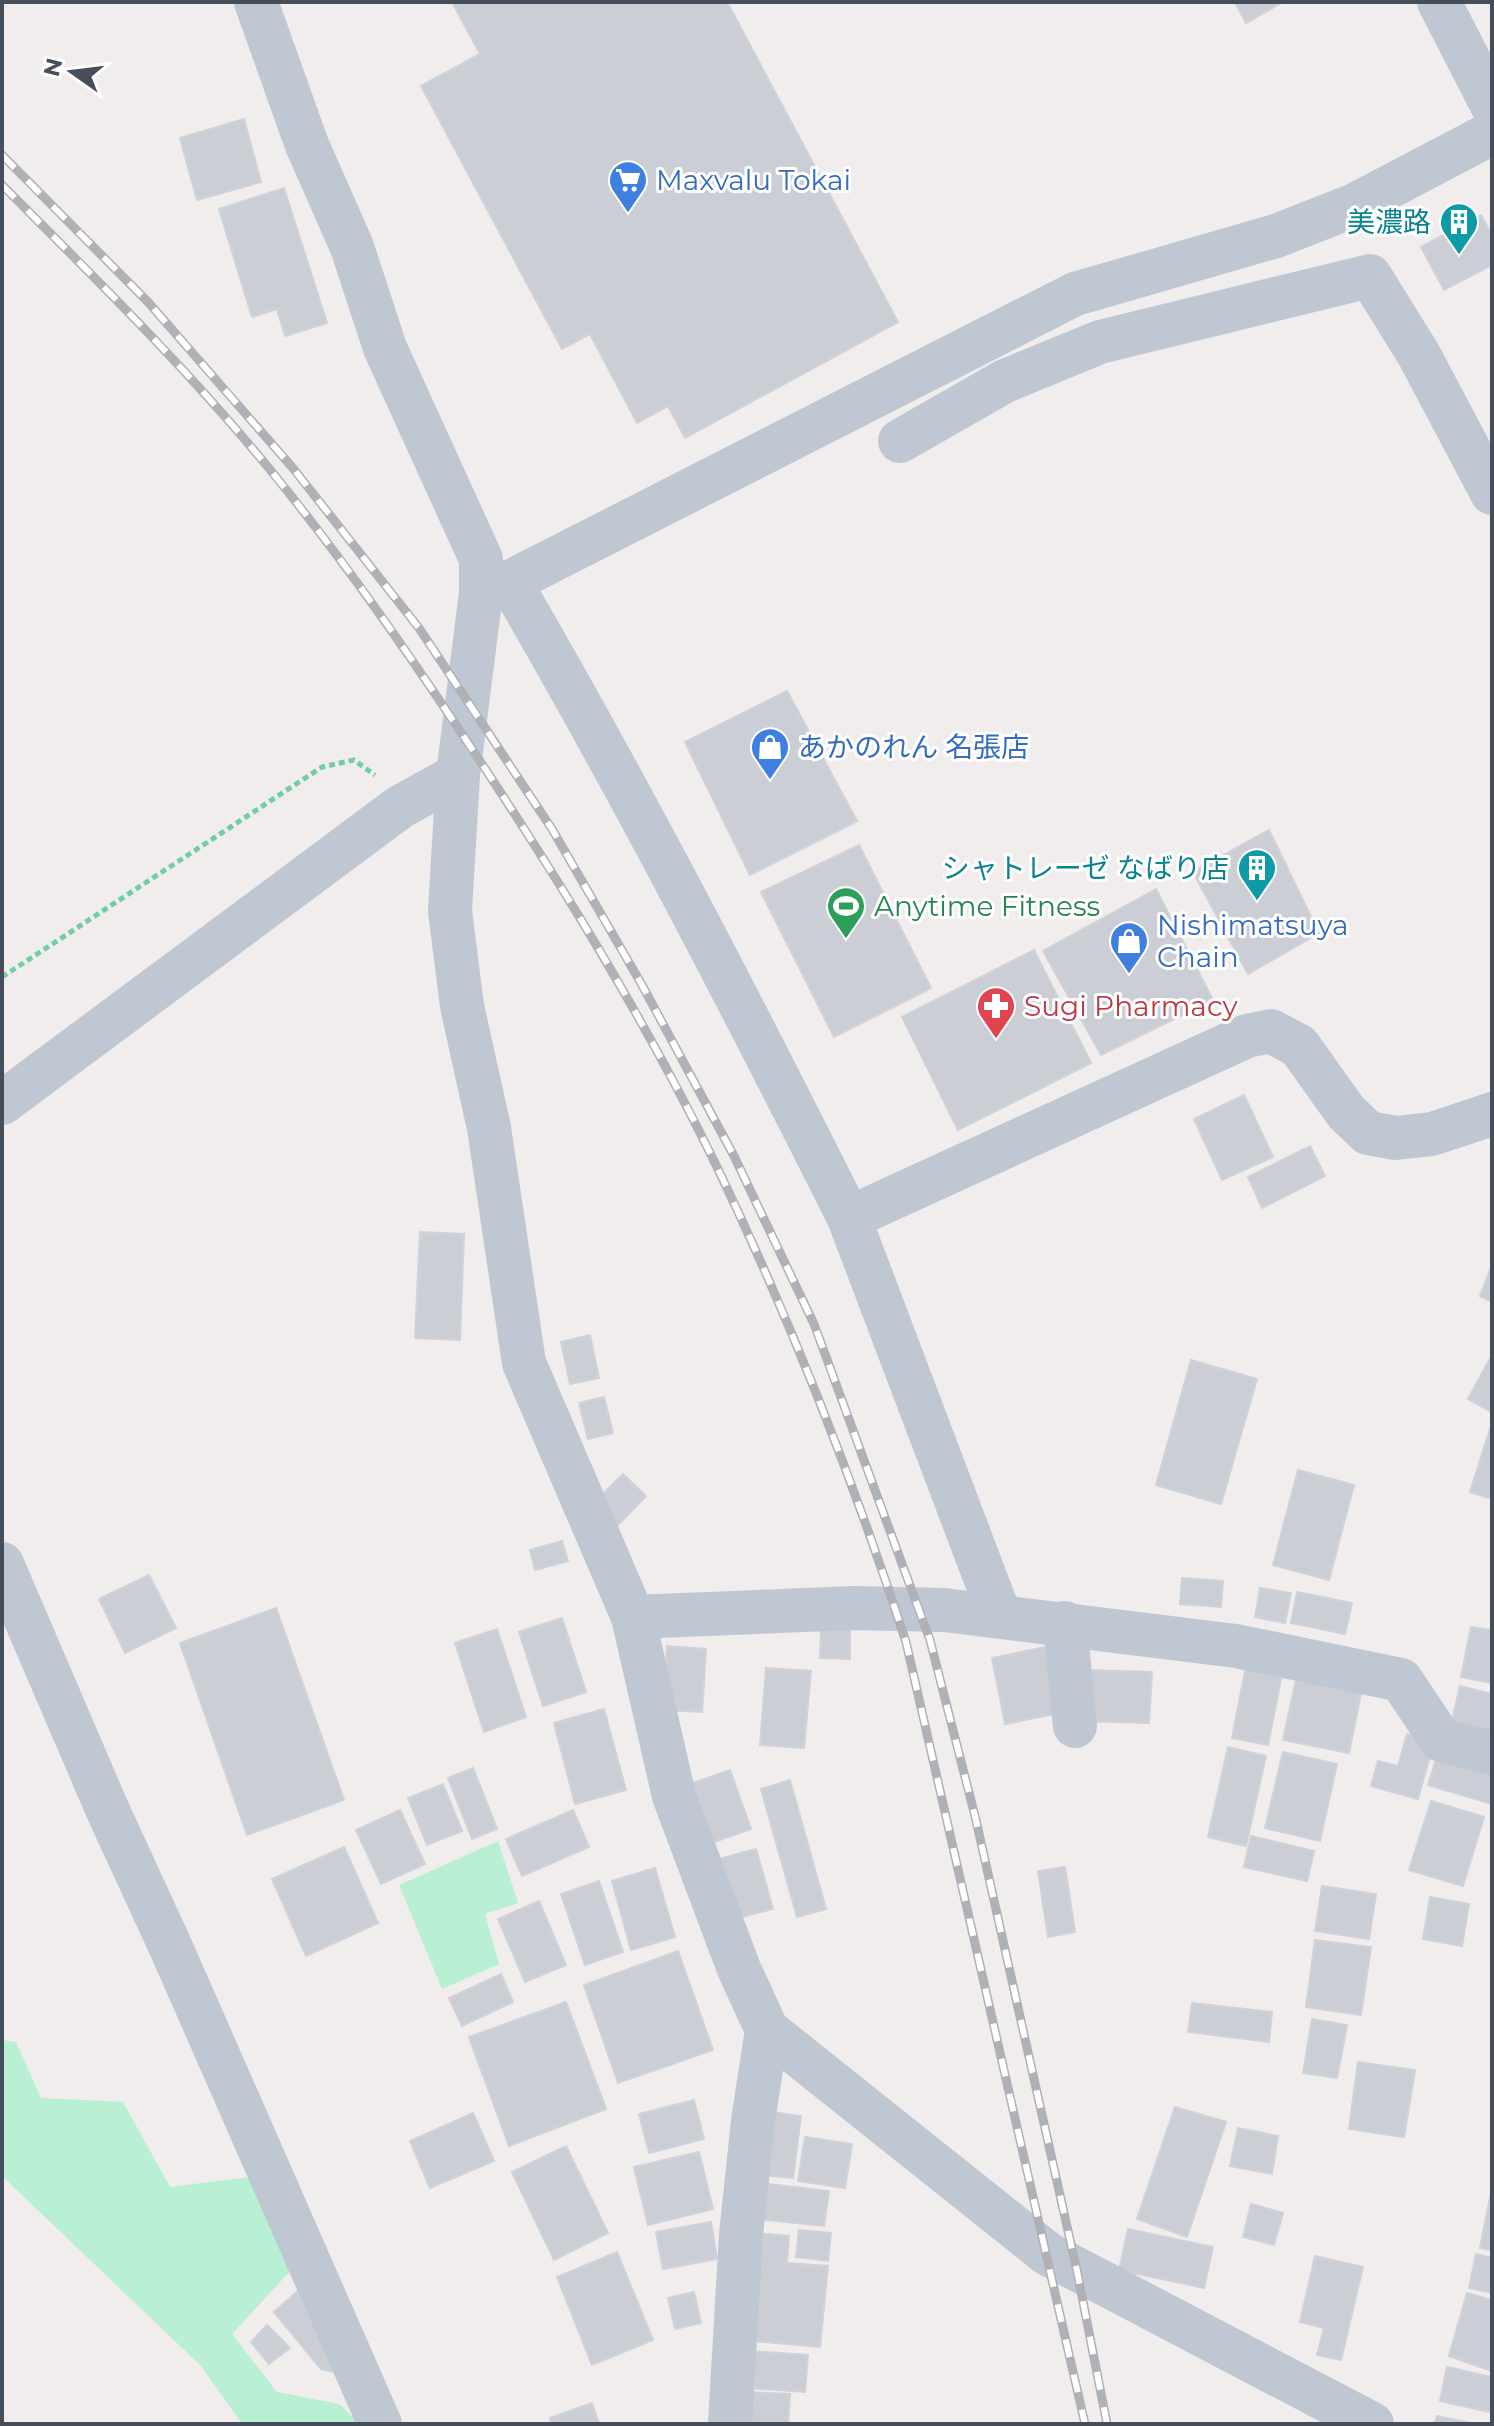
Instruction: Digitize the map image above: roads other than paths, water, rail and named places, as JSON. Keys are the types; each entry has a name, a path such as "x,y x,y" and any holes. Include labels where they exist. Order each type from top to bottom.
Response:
{"street":[{"path":"256,2 307,145 352,247 385,348 495,588 562,671 718,959 849,1218 999,1614"},
{"path":"1439,2 1492,105"},
{"path":"495,588 1075,294 1289,231 1355,205 1492,133"},
{"path":"900,441 1005,381 1100,342 1370,276 1419,355 1492,493"},
{"path":"495,588 458,775 450,911 462,1006 489,1128 524,1363 633,1617 674,1796 739,1969 767,2030 1048,2254 1372,2424"},
{"path":"2,1103 411,801 458,775"},
{"path":"849,1218 1247,1036 1271,1031 1299,1046 1346,1112 1368,1133 1396,1138 1432,1134 1492,1114"},
{"path":"2,1564 380,2424"},
{"path":"633,1617 854,1608 944,1610 999,1614 1236,1646 1401,1680 1441,1740 1492,1753"},
{"path":"1065,1623 1075,1726"},
{"path":"730,2424 741,2235 753,2121 767,2030"}],"railway":[{"path":"2,155 148,302 292,467 419,628 552,829 642,985 734,1156 814,1324 930,1640 976,1820 1077,2271 1107,2424"},
{"path":"2,185 143,327 211,401 276,477 348,570 438,698 562,889 658,1053 716,1165 819,1400 906,1642 1085,2424"}],"place":[{"name":"Maxvalu Tokai","path":"628,214"},
{"name":"美濃路","path":"1459,256"},
{"name":"あかのれん 名張店","path":"770,781"},
{"name":"シャトレーゼ なばり店","path":"1257,902"},
{"name":"Anytime Fitness","path":"846,940"},
{"name":"Nishimatsuya Chain","path":"1129,975"},
{"name":"Sugi Pharmacy","path":"996,1040"}]}
